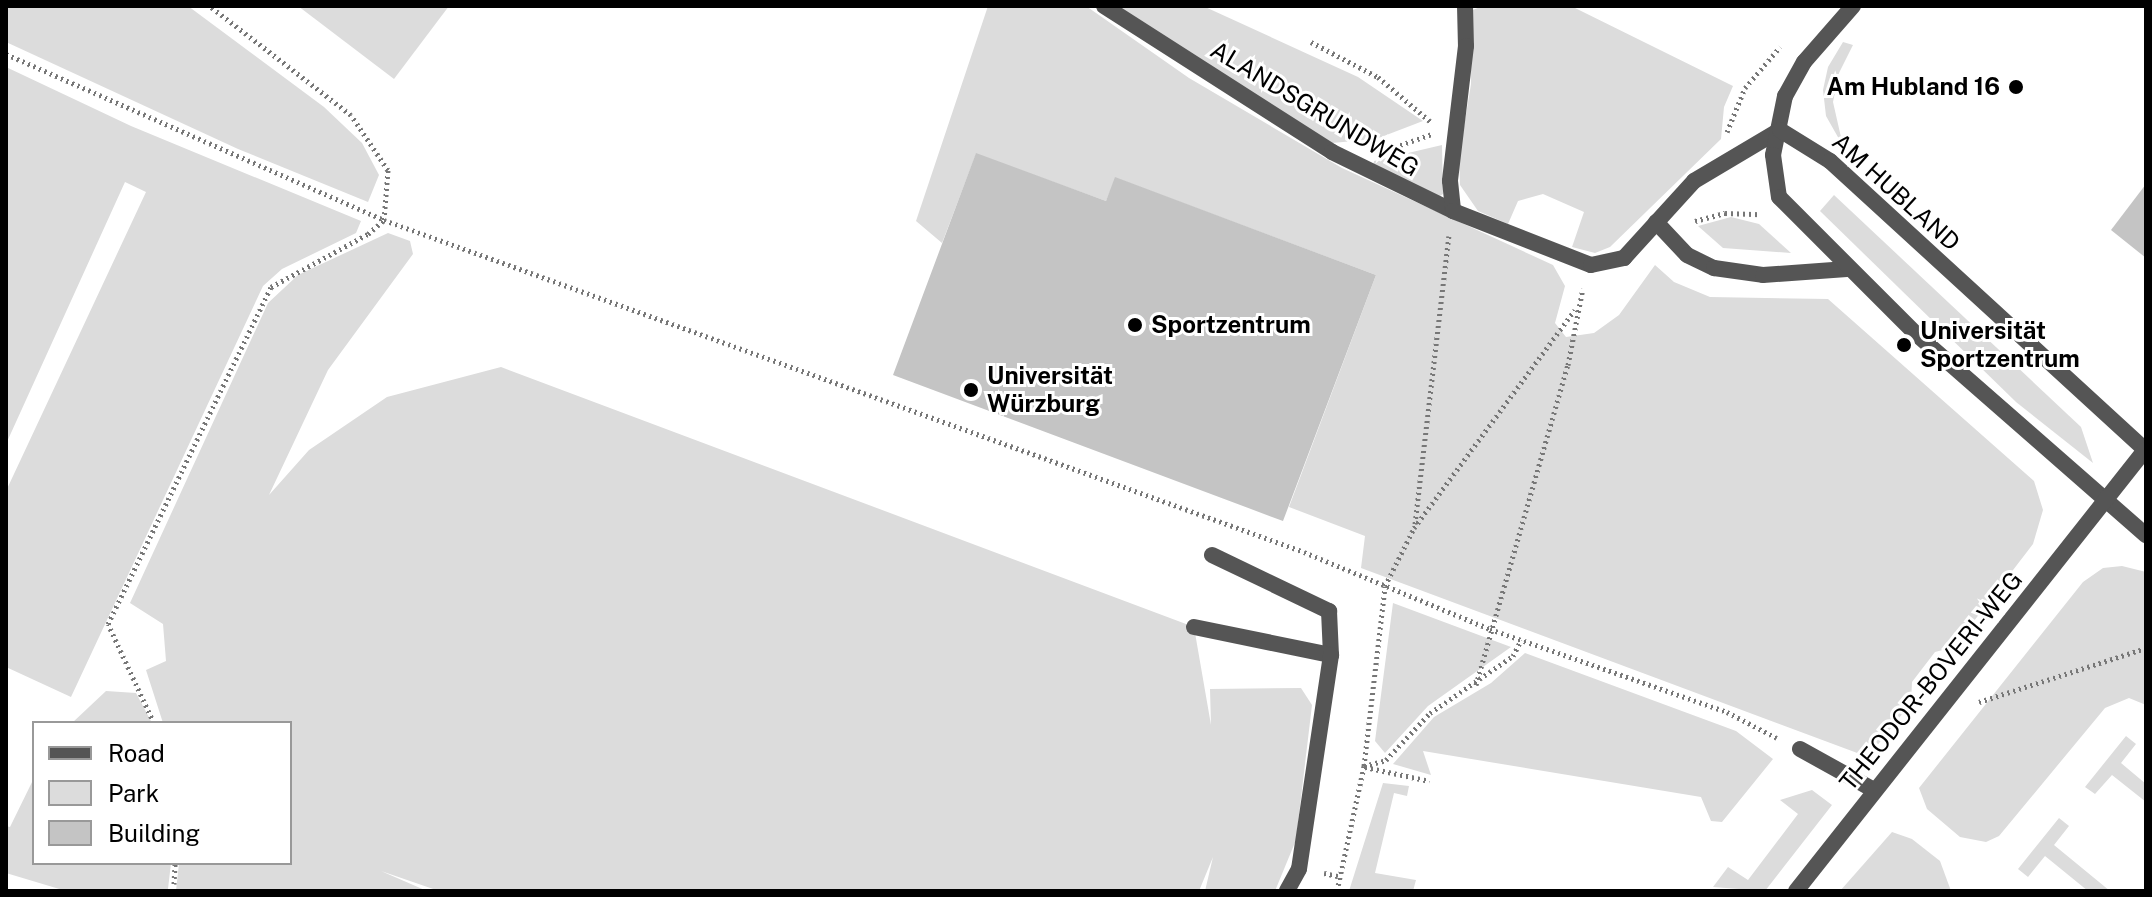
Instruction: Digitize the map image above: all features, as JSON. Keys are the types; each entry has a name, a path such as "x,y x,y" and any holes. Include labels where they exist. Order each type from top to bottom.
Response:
{"street":[{"name":"ALANDSGRUNDWEG","path":"1104,6 1332,152 1453,211"},
{"name":"ALANDSGRUNDWEG","path":"1453,211 1450,181 1466,46 1465,6"},
{"path":"1853,6 1794,79 1779,116 1774,179 1788,211 1847,269 2146,535"},
{"path":"1453,211 1591,265 1624,258 1656,222 1724,159 1780,130"},
{"name":"AM HUBLAND","path":"1780,130 1830,161 2145,450"},
{"path":"1656,222 1687,255 1714,268 1763,275 1847,269"},
{"name":"THEODOR-BOVERI-WEG","path":"1796,891 2145,450"},
{"path":"1212,555 1329,611 1331,655 1299,869 1287,891"},
{"path":"1194,627 1331,655"},
{"path":"1800,749 1874,790"}],"path":[{"path":"153,721 108,624 271,287 368,234 384,220 388,170 351,115 210,6"},
{"path":"1724,159 1732,110 1789,35"},
{"path":"1311,42 1378,77 1440,130 1398,147 1364,154 1332,152"},
{"path":"6,54 384,220 1304,552 1490,629 1727,712 1800,749"},
{"path":"1414,528 1453,211"},
{"path":"1656,222 1788,211"},
{"path":"1476,685 1568,365 1575,310 1591,265"},
{"path":"1337,891 1364,766 1385,586 1414,528 1575,310"},
{"path":"1364,766 1386,760 1430,713 1476,685 1513,656 1521,640"},
{"path":"1950,699 1985,703 2146,648"},
{"path":"1364,766 1429,781"},
{"path":"174,884 175,865"}],"green space":[{"path":"6,6 188,6 324,107 362,143 379,175 368,202 238,149 6,42"},
{"path":"298,6 449,6 394,79"},
{"path":"988,6 1086,6 1189,78 1342,168 1553,265 1565,286 1555,323 1566,337 1594,333 1619,315 1655,265 1674,282 1710,297 1828,299 2034,481 2043,510 2033,544 1954,647 1935,652 1912,682 1911,703 1868,757 1361,568 1365,536 1289,507 1376,275 1116,178 1106,201 976,154 942,243 916,221"},
{"path":"1115,6 1203,6 1358,77 1423,121 1376,139 1332,143"},
{"path":"1483,6 1571,6 1733,86 1724,107 1721,139 1610,247 1595,253 1572,247 1584,212 1543,194 1518,201 1508,224 1478,211 1460,185 1459,157 1471,84 1470,11"},
{"path":"1843,42 1853,45 1839,73 1833,102 1843,146 1826,116 1823,90 1828,67"},
{"path":"6,67 131,126 361,221 356,233 282,269 263,286 71,697 6,667 6,491 146,192 125,182 6,444"},
{"path":"1442,145 1443,194 1437,198 1373,166 1374,161"},
{"path":"1834,195 2081,427 2093,463 2016,402 1820,211"},
{"path":"1731,217 1759,224 1791,253 1723,248 1698,226"},
{"path":"388,233 410,241 413,254 328,370 269,495 309,450 387,397 501,367 1194,627 1211,725 1210,689 1301,688 1312,705 1296,840 1275,891 1205,891 1213,857 1199,891 439,891 381,871 427,891 176,891 179,865 292,865 292,721 162,721 146,670 166,661 163,624 130,603 268,303 298,275"},
{"path":"2122,566 2146,572 2146,705 2129,698 2105,708 1999,836 1986,842 1960,837 1927,809 1919,788 2083,582 2103,568"},
{"path":"1393,603 1511,647 1428,706 1385,753 1375,741"},
{"path":"1525,653 1736,731 1773,759 1722,822 1711,821 1701,797 1423,751 1431,775 1393,764 1434,717 1491,683"},
{"path":"106,691 136,693 151,721 74,721"},
{"path":"2126,736 2136,744 2121,763 2146,784 2146,802 2112,775 2095,794 2085,787"},
{"path":"32,782 32,865 171,865 168,889 176,891 66,891 6,873 6,826 10,827"},
{"path":"1383,783 1409,786 1407,796 1394,793 1375,873 1416,880 1413,891 1349,891"},
{"path":"1812,790 1832,805 1765,891 1713,887 1728,867 1748,880 1798,814 1780,800"},
{"path":"2059,818 2069,826 2054,845 2110,891 2088,891 2045,856 2028,877 2018,869"},
{"path":"1892,832 1912,839 1940,861 1951,891 1840,891"}],"building":[{"name":"Sportzentrum","path":"976,153 1106,201 1115,177 1376,275 1283,521 893,375"},
{"path":"2146,184 2146,258 2111,230"}],"place":[{"name":"Am Hubland 16","path":"2016,87"},
{"name":"Sportzentrum","path":"1135,325"},
{"name":"Universität Sportzentrum","path":"1904,345"},
{"name":"Universität Würzburg","path":"971,390"}]}
